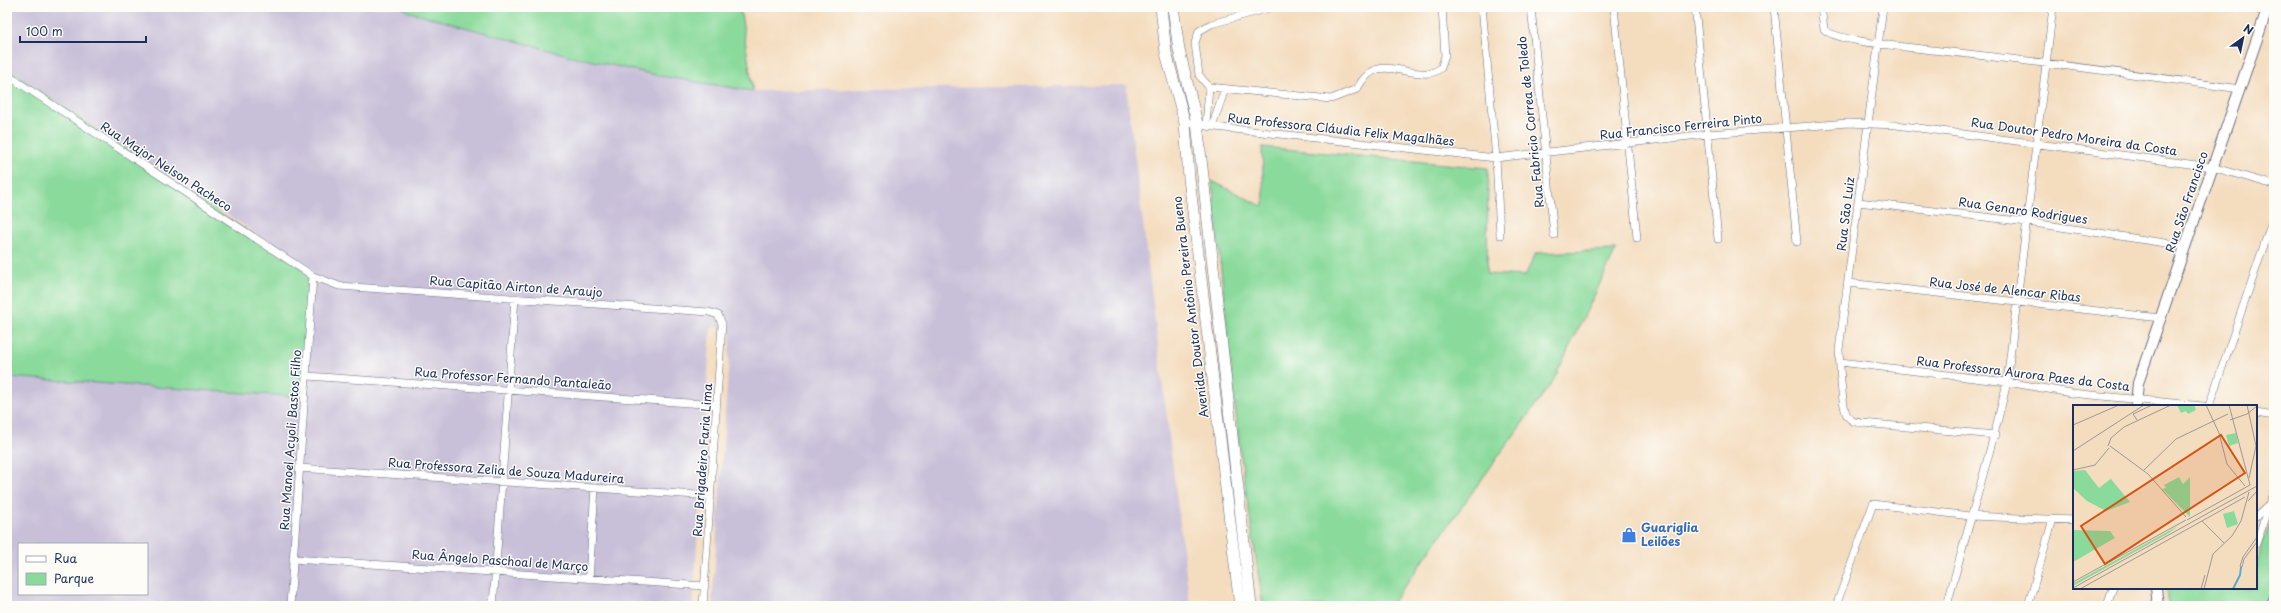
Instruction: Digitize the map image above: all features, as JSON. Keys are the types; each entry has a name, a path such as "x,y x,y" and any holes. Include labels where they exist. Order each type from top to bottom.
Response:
{"main road":[{"name":"Avenida Doutor Antônio Pereira Bueno","path":"1161,7 1166,53 1185,123 1189,178 1240,606"},
{"path":"1173,7 1179,50 1205,125 1251,606"}],"street":[{"path":"1273,7 1211,24 1199,31 1195,43 1199,75 1209,87 1331,99 1357,89 1364,76 1379,69 1430,73 1441,68 1446,56 1442,7"},
{"path":"1482,7 1496,158 1500,235"},
{"name":"Rua Fabricio Correa de Toledo","path":"1531,7 1554,235"},
{"path":"1614,7 1637,238"},
{"path":"1695,7 1718,239"},
{"path":"1774,7 1797,242"},
{"path":"1821,7 1822,25 1827,33 1878,44 2046,62 2240,88"},
{"name":"Rua São Luiz","path":"1882,7 1839,350 1843,398 1847,416 1852,421 1996,435"},
{"path":"1947,606 1970,516 1996,435 2008,382 2053,7"},
{"path":"2247,7 2269,10"},
{"name":"Rua São Francisco","path":"2136,402 2138,383 2212,167 2269,10"},
{"name":"Rua Major Nelson Pacheco","path":"7,75 313,276"},
{"path":"1205,125 1209,87"},
{"path":"1205,125 1225,89"},
{"name":"Rua Professora Cláudia Felix Magalhães","path":"1185,123 1496,158"},
{"name":"Rua Francisco Ferreira Pinto","path":"1496,158 1708,134 1848,123 1868,124"},
{"name":"Rua Doutor Pedro Moreira da Costa","path":"1868,124 1896,125 2212,167 2274,185"},
{"name":"Rua Genaro Rodrigues","path":"1858,202 2027,222 2185,246"},
{"path":"2209,405 2274,216"},
{"name":"Rua Capitão Airton de Araujo","path":"313,276 339,286 709,312 718,316"},
{"name":"Rua Manoel Acyoli Bastos Filho","path":"290,606 313,276"},
{"name":"Rua José de Alencar Ribas","path":"1848,283 2161,318"},
{"path":"493,606 515,298"},
{"name":"Rua Brigadeiro Faria Lima","path":"703,606 722,324 718,316"},
{"name":"Rua Professora Aurora Paes da Costa","path":"1840,362 2008,382 2136,402 2186,405"},
{"name":"Rua Professor Fernando Pantaleão","path":"307,376 717,405"},
{"path":"2257,414 2274,416"},
{"name":"Rua Professora Zelia de Souza Madureira","path":"299,468 711,496"},
{"path":"589,578 595,488"},
{"path":"2257,541 2274,490"},
{"path":"2257,516 2271,502"},
{"path":"1836,606 1873,504 1970,516 2073,520"},
{"path":"2028,606 2053,519"},
{"name":"Rua Ângelo Paschoal de Março","path":"293,559 705,586"},
{"path":"2107,606 2113,589"},
{"path":"2156,589 2158,606"},
{"path":"2270,606 2274,598"}],"shaded area":[{"path":"7,7 404,7 406,11 571,56 660,76 753,91 1126,85 1190,606 712,606 731,329 711,326 693,606 7,606 7,377 304,397 313,272 7,68"}],"green space":[{"path":"404,7 740,7 753,91 660,76 571,56 406,11"},
{"path":"7,69 307,272 307,376 304,397 7,377"},
{"path":"1262,147 1488,168 1487,274 1525,276 1536,253 1616,250 1553,381 1390,606 1263,606 1239,444 1212,181 1264,207"},
{"path":"2274,512 2274,583 2264,606 2169,606 2167,589 2257,589 2257,559"}],"place":[{"name":"Guariglia Leilões","path":"1629,535"}]}
